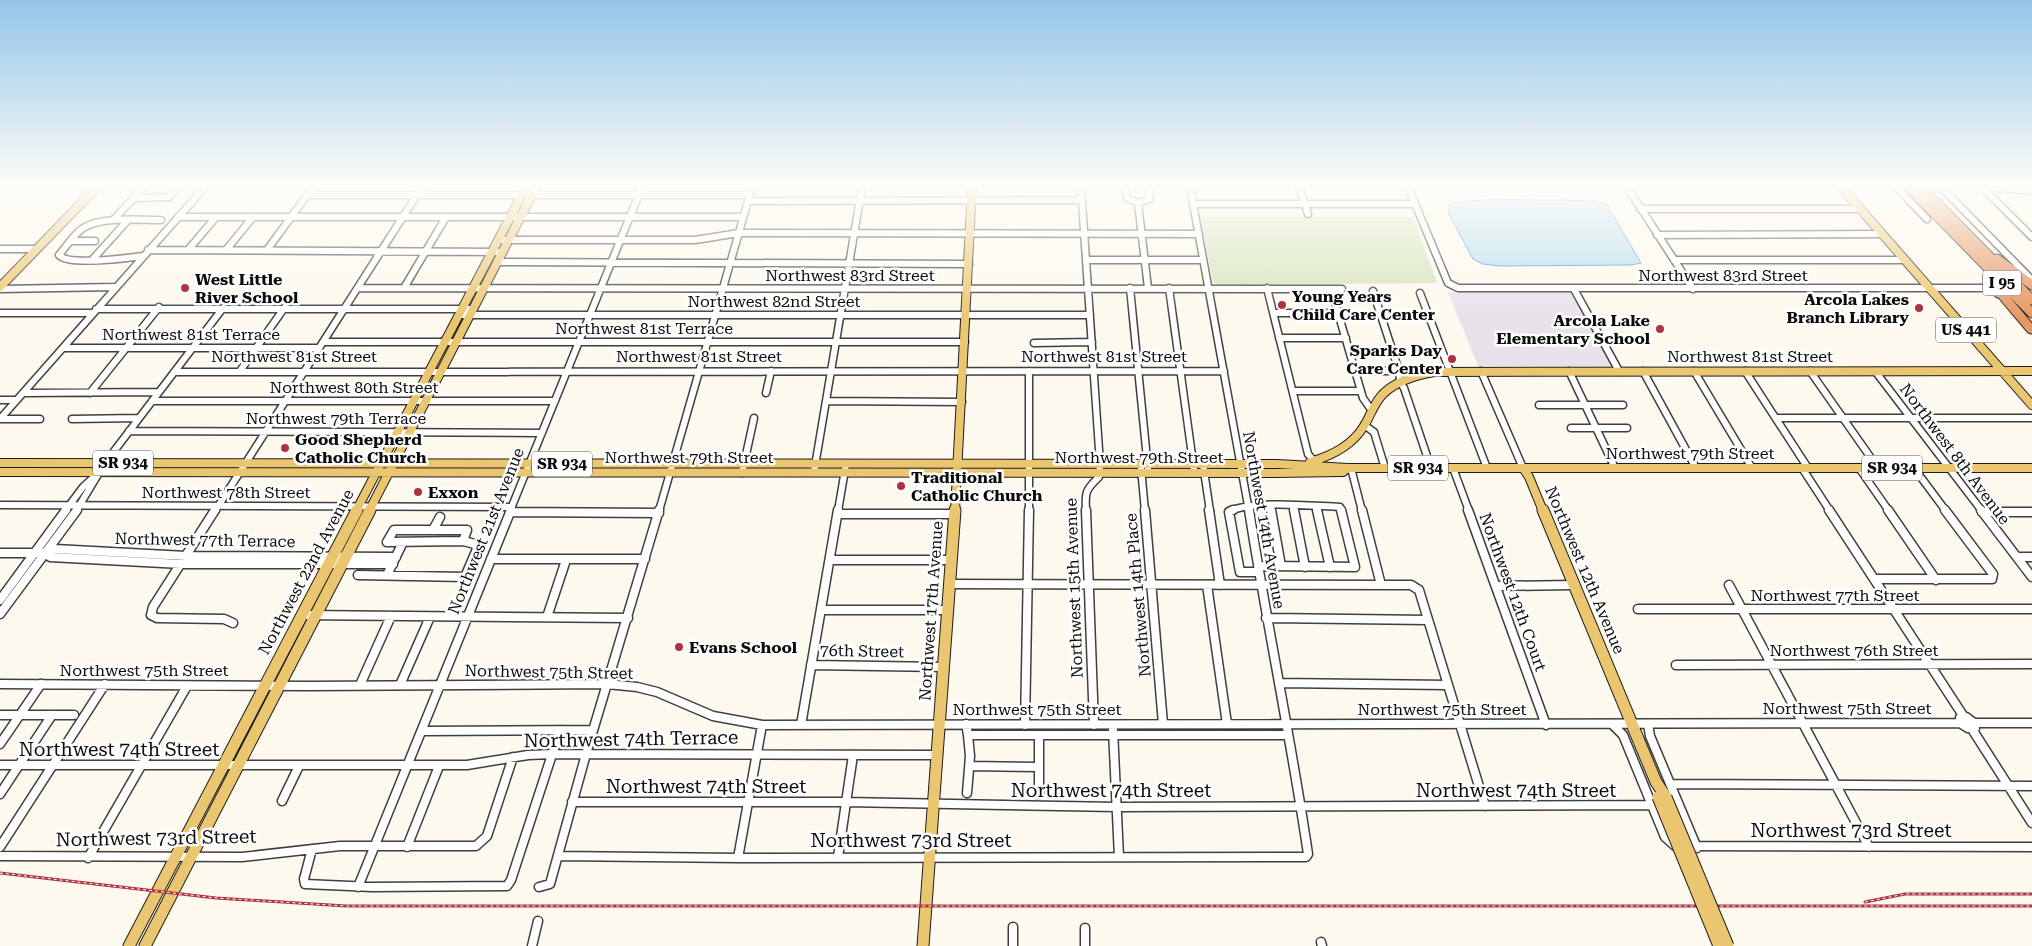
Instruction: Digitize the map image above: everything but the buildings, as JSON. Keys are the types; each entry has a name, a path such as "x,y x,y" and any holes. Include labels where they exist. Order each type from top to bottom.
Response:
{"highway":[{"name":"I 95","path":"1952,231 2032,313"},
{"path":"1958,231 2032,307"},
{"path":"1964,231 2032,300"},
{"name":"I 95","path":"1970,231 2032,294"},
{"path":"1972,252 1974,260 2032,329"},
{"path":"1997,259 2032,285"}],"main road":[{"path":"0,288 49,231"},
{"path":"0,278 51,231"},
{"name":"Northwest 22nd Avenue","path":"129,946 503,231"},
{"name":"Northwest 22nd Avenue","path":"145,946 514,231"},
{"name":"US 441","path":"1879,231 2006,371 2032,397"},
{"name":"US 441","path":"1886,231 1933,289"},
{"name":"Northwest 17th Avenue","path":"923,946 952,560 970,234"},
{"path":"1882,234 1892,238"},
{"name":"Northwest 81st Street","path":"1295,464 1314,461 1345,447 1364,426 1381,396 1400,382 1413,376 1450,371 2032,371"},
{"name":"US 441","path":"2006,371 2032,406"},
{"name":"Northwest 79th Street","path":"0,463 246,463 320,464 380,468"},
{"path":"27,472 34,463"},
{"path":"170,472 176,463"},
{"path":"284,472 308,469 320,464"},
{"name":"Northwest 79th Street","path":"1240,468 1295,464 1349,468 2032,468"},
{"name":"Northwest 79th Street","path":"0,472 284,472 380,468 1240,468 1343,472 1349,468"},
{"name":"Northwest 12th Avenue","path":"1523,468 1529,477 1656,782 1655,791 1658,800 1719,946"},
{"name":"Northwest 12th Avenue","path":"1658,800 1728,946"}],"street":[{"path":"80,231 60,254 60,258 67,260 92,260 126,259 143,256"},
{"path":"92,260 118,231"},
{"path":"0,419 165,231"},
{"path":"188,250 204,231"},
{"path":"226,250 241,231"},
{"path":"267,250 281,231"},
{"path":"233,623 224,619 157,618 151,615 153,607 394,231"},
{"path":"404,288 438,231"},
{"name":"Northwest 21st Avenue","path":"358,887 624,231"},
{"path":"814,468 856,231"},
{"name":"Northwest 83rd Street","path":"1426,231 1448,283 1458,288 1992,288 2032,329"},
{"path":"1654,231 1693,289"},
{"path":"1984,231 2032,280"},
{"path":"539,887 550,884 572,802 659,513 739,234"},
{"path":"498,240 695,240 739,234 1199,234"},
{"path":"1084,234 1100,468"},
{"path":"1142,234 1148,288"},
{"name":"Northwest 14th Avenue","path":"1199,234 1301,806 1308,854 1306,857"},
{"path":"1657,235 1882,234"},
{"path":"72,241 96,241"},
{"path":"0,249 32,249"},
{"path":"148,250 502,252"},
{"path":"1086,260 1203,260"},
{"path":"1674,260 1905,260"},
{"path":"497,262 969,264"},
{"path":"0,288 115,287"},
{"name":"Northwest 83rd Street","path":"358,288 1342,289"},
{"name":"Northwest 14th Place","path":"1130,288 1144,468 1150,585 1163,724"},
{"path":"1168,288 1194,468"},
{"path":"1267,288 1308,454 1314,461"},
{"path":"1331,288 1361,392 1372,411"},
{"path":"1574,289 1619,371"},
{"path":"1373,292 1399,371 1400,382 1404,388 1431,468"},
{"path":"1420,293 1487,468"},
{"path":"90,393 159,307"},
{"name":"Northwest 82nd Street","path":"0,314 159,307 346,307 591,315 1090,315"},
{"path":"240,371 285,307"},
{"path":"0,600 82,487 98,472 223,308"},
{"path":"1274,313 1338,314"},
{"path":"1279,338 1346,338"},
{"name":"Northwest 81st Terrace","path":"63,348 256,348 444,342 965,342"},
{"path":"1034,342 1092,342"},
{"name":"Northwest 81st Street","path":"174,372 567,370 1224,371"},
{"path":"766,393 771,371"},
{"path":"1025,724 1029,586 1029,371"},
{"path":"1356,371 1399,371 1405,376 1413,376"},
{"name":"Northwest 12th Avenue","path":"1481,371 1523,468"},
{"path":"1568,371 1615,468"},
{"path":"1642,371 1696,468"},
{"path":"1694,371 1752,468"},
{"path":"1746,371 1962,720 1973,726 2032,823"},
{"path":"1810,371 1878,468"},
{"name":"Northwest 8th Avenue","path":"1875,371 2032,577"},
{"path":"1293,391 1361,392 1370,399 1381,396"},
{"path":"23,393 159,392"},
{"path":"0,400 16,400"},
{"name":"Northwest 80th Street","path":"152,401 555,401"},
{"path":"826,401 962,402"},
{"path":"1539,405 1623,406"},
{"path":"72,419 139,418"},
{"path":"743,468 754,418"},
{"path":"1776,418 2032,418"},
{"path":"0,419 40,419"},
{"path":"1364,426 1374,432 1384,468"},
{"path":"1571,428 1627,428"},
{"name":"Northwest 79th Terrace","path":"129,432 542,432"},
{"name":"Northwest 15th Avenue","path":"1094,725 1087,585 1085,494 1088,486 1099,477 1100,468"},
{"path":"1203,468 1220,585"},
{"path":"1349,468 1381,585"},
{"name":"Northwest 12th Court","path":"1453,468 1546,724"},
{"path":"1859,468 1936,580"},
{"path":"1874,579 1992,579 1993,574 1914,468"},
{"path":"802,725 846,469"},
{"path":"0,614 80,506 92,488 98,472"},
{"name":"Northwest 78th Street","path":"0,505 437,506 659,513"},
{"path":"1248,506 1340,507 1355,567 1280,566 1240,572 1229,512 1232,509 1248,506"},
{"path":"1270,506 1280,566"},
{"path":"1293,506 1305,567"},
{"path":"1316,507 1330,567"},
{"path":"1982,512 2032,512"},
{"path":"838,514 955,514"},
{"path":"433,530 440,517"},
{"path":"358,575 465,577 477,548 476,544 463,541 387,542 394,530 467,530 463,541"},
{"path":"388,575 403,542"},
{"name":"Northwest 77th Terrace","path":"0,553 45,553 55,549 186,556 332,560"},
{"path":"109,560 115,552"},
{"name":"Northwest 77th Terrace","path":"45,553 50,557 181,564 344,559 394,560"},
{"path":"154,562 160,554"},
{"path":"2017,558 2032,558"},
{"path":"491,559 645,560"},
{"path":"547,617 566,560"},
{"path":"831,560 952,560"},
{"path":"950,584 1029,586 1381,585 1416,587 1419,590 1485,806"},
{"path":"1207,585 1226,724"},
{"path":"1496,586 1574,585"},
{"path":"1729,585 1869,847"},
{"name":"Northwest 77th Street","path":"1638,609 2032,609"},
{"path":"822,610 948,610"},
{"path":"302,616 628,618"},
{"path":"360,685 391,616"},
{"path":"400,685 430,617"},
{"path":"1266,618 1428,620"},
{"name":"Northwest 76th Street","path":"1676,664 2032,664"},
{"name":"76th Street","path":"811,665 943,667"},
{"path":"1278,683 1448,684"},
{"name":"Northwest 75th Street","path":"0,684 188,686 607,684 637,687 657,692 712,716 738,722 802,725 1648,724 1962,720"},
{"path":"0,744 41,684"},
{"path":"0,847 105,684"},
{"path":"88,858 188,686"},
{"path":"0,716 74,716"},
{"path":"0,794 52,716"},
{"path":"1973,726 2032,723"},
{"path":"738,858 762,724"},
{"path":"966,724 970,766 967,794"},
{"path":"1112,724 1119,857"},
{"name":"Northwest 12th Avenue","path":"1611,724 1623,735 1658,800 1665,837 1671,844"},
{"path":"1648,724 1650,736 1697,848"},
{"path":"312,849 304,879 305,884 358,887 507,886 511,880 560,730"},
{"name":"Northwest 74th Terrace","path":"422,731 593,730"},
{"path":"968,735 1288,735"},
{"path":"1038,794 1039,735"},
{"name":"Northwest 74th Terrace","path":"237,766 467,765 514,757 552,754 937,755"},
{"path":"838,857 853,754"},
{"name":"Northwest 73rd Street","path":"0,856 242,858 340,846 476,846 487,836 514,757"},
{"name":"Northwest 74th Street","path":"0,765 237,766"},
{"path":"282,801 299,766"},
{"path":"407,847 439,766"},
{"path":"970,766 1039,767"},
{"path":"1670,784 2032,786"},
{"name":"Northwest 74th Street","path":"572,802 846,802 1117,807 1485,806 1658,800"},
{"name":"Northwest 73rd Street","path":"1671,844 1680,847 1697,848 2032,848"},
{"name":"Northwest 73rd Street","path":"558,856 738,858 1306,857"},
{"path":"532,946 538,921"},
{"path":"1013,927 1013,946"},
{"path":"1085,928 1085,946"}],"shaded area":[{"path":"1448,292 1572,292 1611,366 1478,366"}],"green space":[{"path":"1203,231 1418,231 1437,283 1217,285 1213,282"}],"water":[{"path":"1458,231 1622,231 1641,263 1631,265 1500,266 1483,264 1473,259"}],"railway":[{"path":"0,873 216,898 346,906 2032,906"},
{"path":"1865,902 1905,894 2032,894"}],"place":[{"name":"West Little River School","path":"185,288"},
{"name":"Young Years Child Care Center","path":"1282,305"},
{"name":"Arcola Lakes Branch Library","path":"1919,308"},
{"name":"Arcola Lake Elementary School","path":"1660,329"},
{"name":"Sparks Day Care Center","path":"1452,359"},
{"name":"Good Shepherd Catholic Church","path":"285,448"},
{"name":"Traditional Catholic Church","path":"901,486"},
{"name":"Exxon","path":"418,492"},
{"name":"Evans School","path":"679,647"}]}
